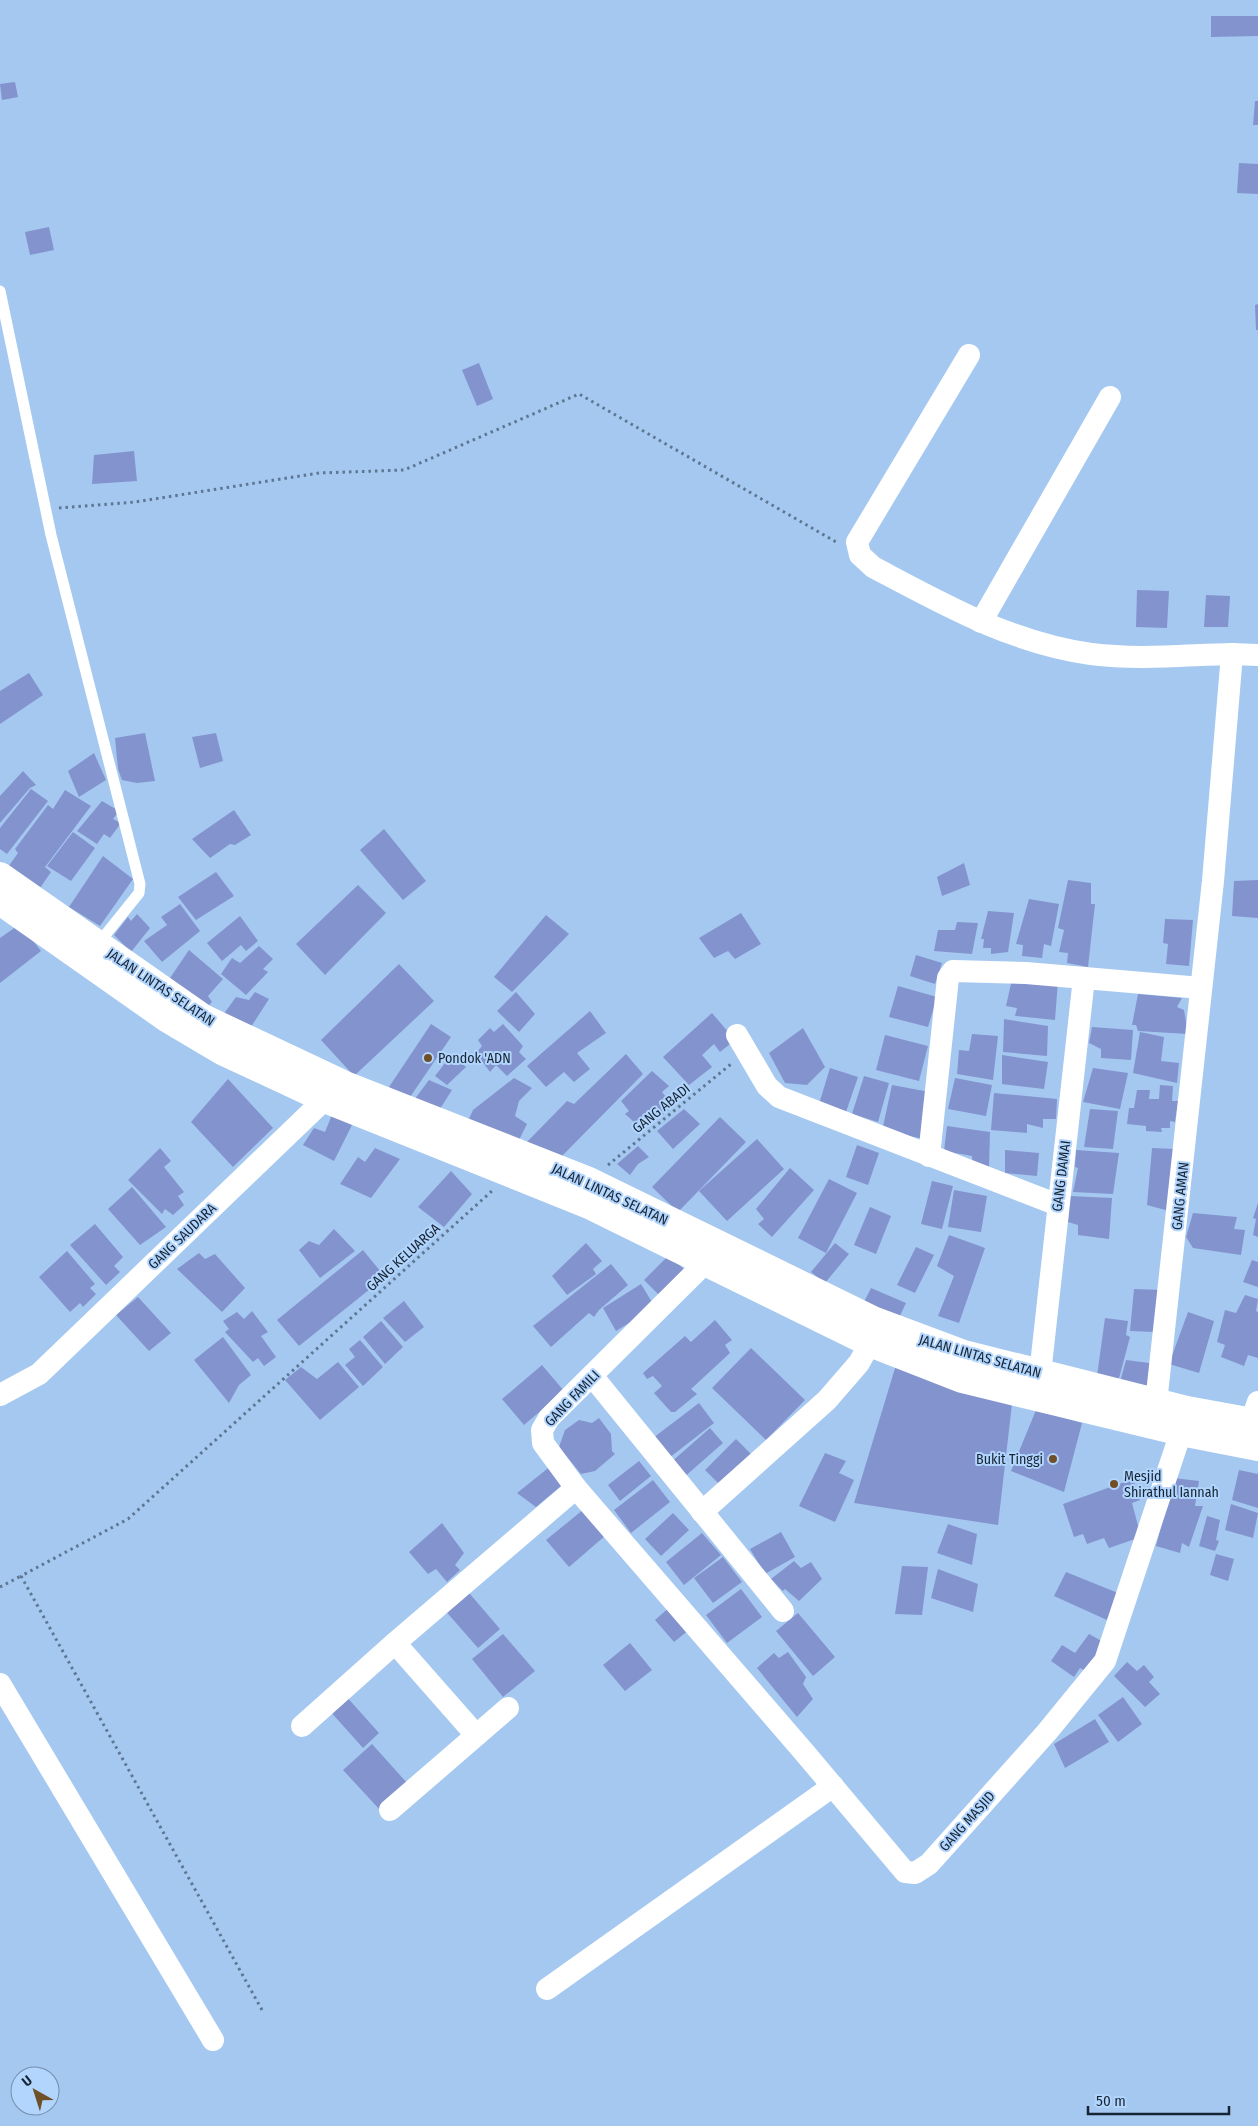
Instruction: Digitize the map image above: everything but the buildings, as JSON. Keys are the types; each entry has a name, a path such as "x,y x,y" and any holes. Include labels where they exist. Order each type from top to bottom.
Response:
{"highway":[{"name":"JALAN LINTAS SELATAN","path":"0,876 211,1022 507,1163 705,1263 870,1342 962,1379 1182,1432 1256,1424"},
{"name":"JALAN LINTAS SELATAN","path":"0,901 168,1018 222,1050 325,1099 507,1163 588,1181 873,1320 964,1354 1156,1403 1256,1424"}],"street":[{"path":"969,355 857,542 860,555 873,567 965,616 1026,640 1091,654 1135,656 1258,655"},
{"path":"981,622 1110,397"},
{"name":"GANG AMAN","path":"1156,1403 1225,754 1232,654"},
{"path":"928,1156 950,973 953,970 1026,973 1201,988"},
{"name":"GANG DAMAI","path":"1040,1374 1084,978"},
{"path":"742,1043 767,1086 779,1097 1058,1205"},
{"name":"GANG SAUDARA","path":"0,1395 39,1374 325,1099"},
{"name":"GANG FAMILI","path":"665,1592 576,1488 543,1443 542,1430 549,1418 593,1377 705,1263"},
{"path":"702,1512 827,1400 859,1363 870,1342"},
{"path":"593,1377 783,1612"},
{"name":"GANG MASJID","path":"665,1592 905,1872 916,1873 928,1864 1047,1732 1104,1661 1182,1432"},
{"path":"302,1726 395,1643 576,1488"},
{"path":"395,1643 476,1735"},
{"path":"0,1684 213,2040"},
{"path":"390,1810 508,1708"},
{"path":"547,1990 833,1786"}],"lane":[{"path":"0,291 46,509 140,884 139,893 98,944"}],"path":[{"path":"46,509 135,502 319,473 404,470 579,394 860,555"},
{"name":"GANG ABADI","path":"588,1181 742,1043"},
{"name":"GANG KELUARGA","path":"0,1587 128,1519 309,1359 507,1163"},
{"path":"21,1576 262,2010"}],"place":[{"name":"Pondok 'ADN","path":"428,1058"},
{"name":"Bukit Tinggi","path":"1053,1459"},
{"name":"Mesjid Shirathul Iannah","path":"1114,1484"}]}
